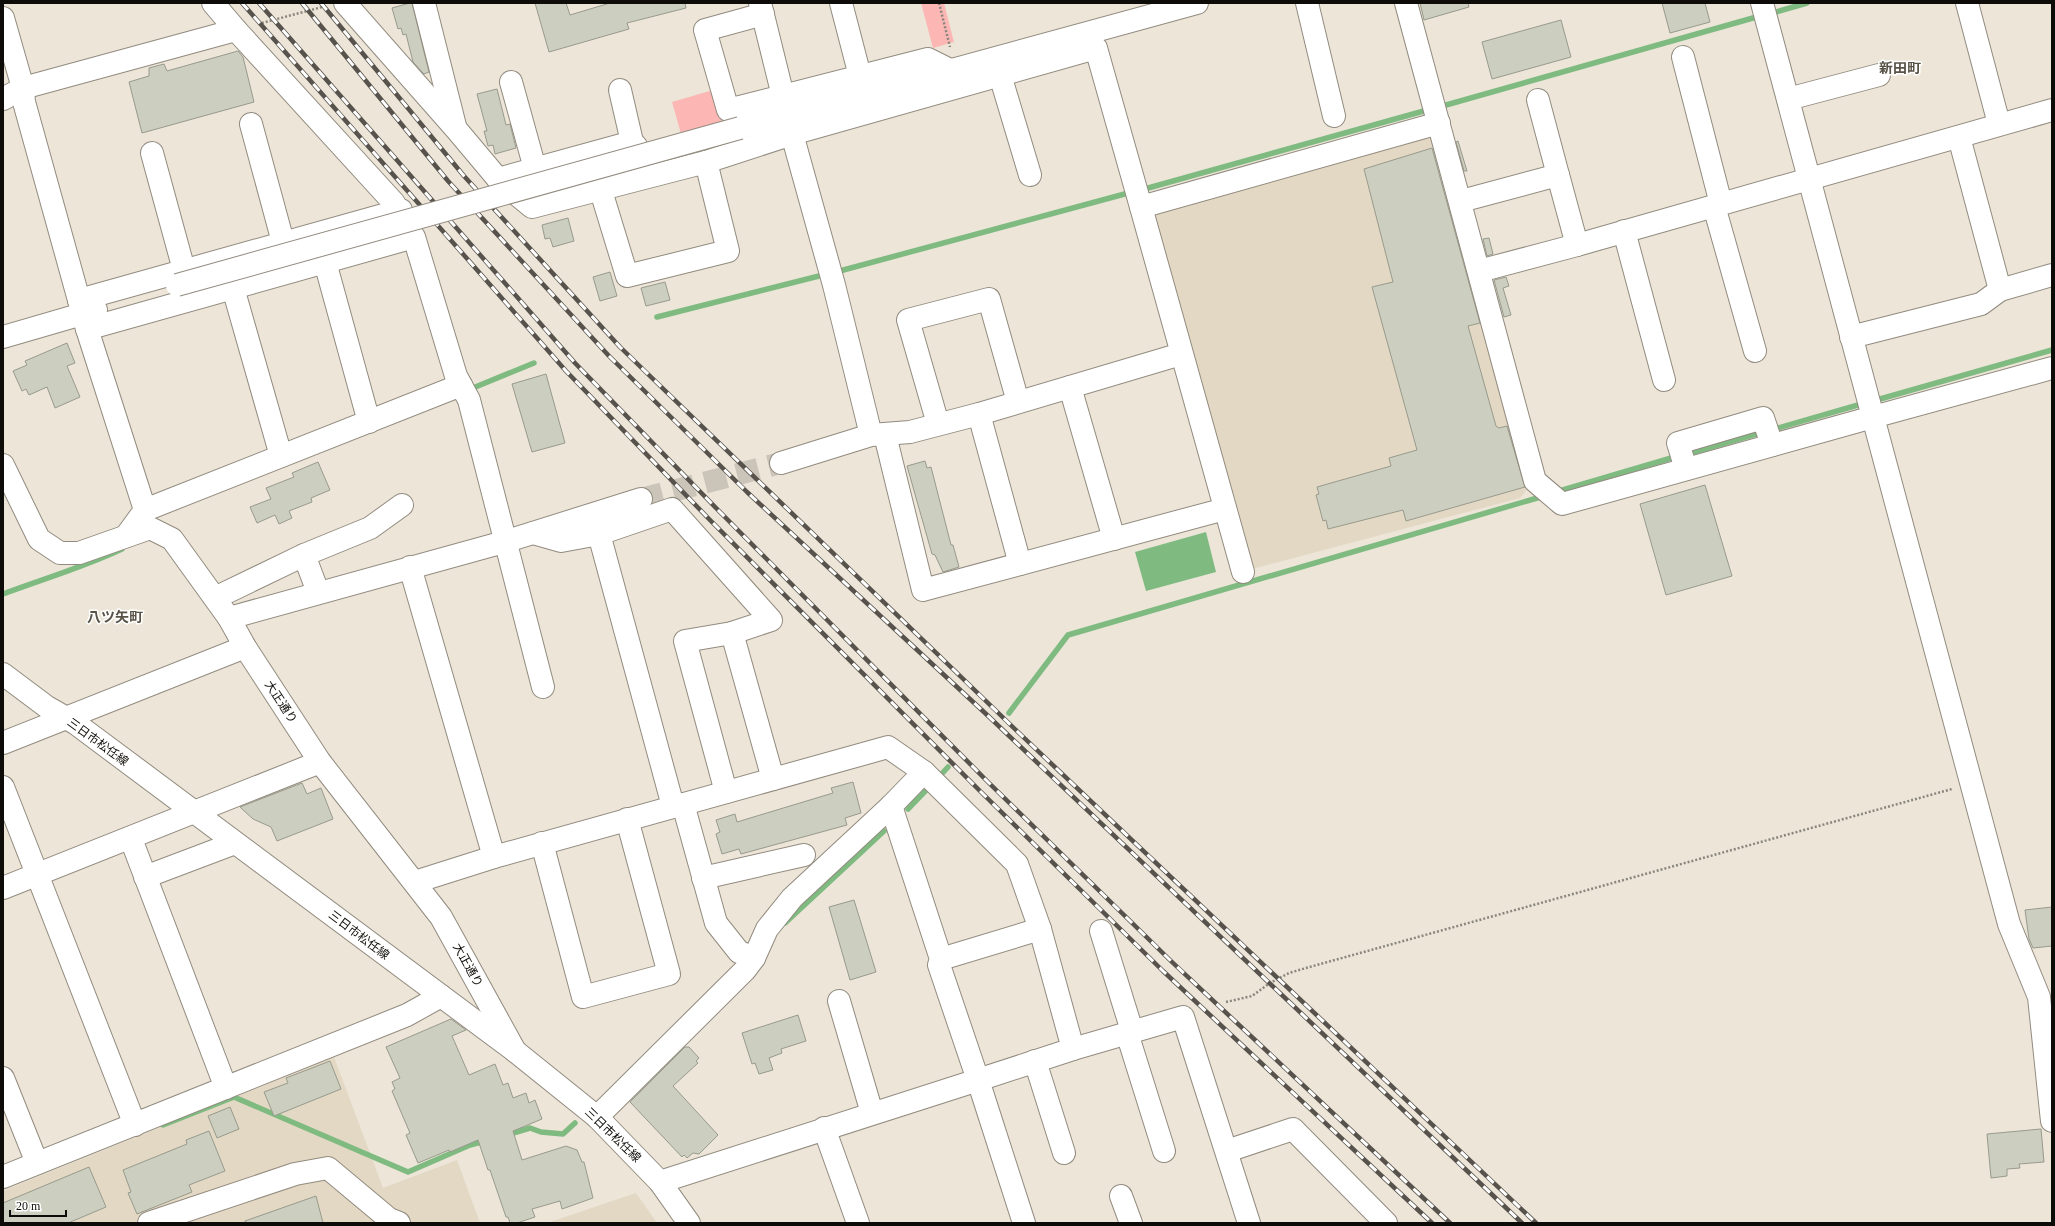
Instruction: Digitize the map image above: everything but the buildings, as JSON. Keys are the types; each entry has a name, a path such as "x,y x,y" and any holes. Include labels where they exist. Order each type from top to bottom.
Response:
{"street":[{"path":"214,3 236,30 394,203"},
{"path":"424,3 456,129"},
{"path":"841,3 860,76"},
{"path":"181,278 952,70 1148,10 1197,3"},
{"path":"1307,3 1334,116"},
{"path":"1406,3 1461,201 1535,481 1562,504 1772,445 1870,407 2052,368"},
{"path":"1967,3 1999,124"},
{"path":"338,4 456,129 498,179 532,207 601,191 706,162 792,134 1096,48 1243,572"},
{"path":"783,96 762,8 705,30 728,110 783,96 860,76 928,59 952,70"},
{"path":"1765,12 1970,784 2009,924 2039,997 2052,1121"},
{"path":"3,18 23,88 24,102 83,315 145,510"},
{"path":"3,99 23,88 236,30"},
{"path":"1683,57 1718,205 1755,351"},
{"path":"1000,75 1030,175"},
{"path":"1788,99 1879,75"},
{"path":"511,82 546,204"},
{"path":"620,90 632,142 636,146 644,179"},
{"path":"1538,100 1577,245"},
{"path":"1479,271 1624,232 1959,137 1999,124 2052,111"},
{"path":"1138,196 1436,114"},
{"path":"251,124 273,245 272,278"},
{"path":"792,134 827,261 923,590 1225,509"},
{"path":"1959,137 2000,290"},
{"path":"498,179 632,142"},
{"path":"152,153 181,278"},
{"path":"601,191 627,276 728,252 706,162"},
{"path":"1461,201 1558,176"},
{"path":"83,315 273,245 402,210 409,239"},
{"path":"1624,232 1664,380"},
{"path":"3,337 83,315 233,288 414,237 456,376 463,389 543,688"},
{"path":"325,262 369,422"},
{"path":"1851,338 1980,304 2000,290 2052,275"},
{"path":"233,288 280,456"},
{"path":"938,424 908,320 988,299 1018,402"},
{"path":"781,463 878,435 910,432 979,414 1181,354"},
{"path":"1070,388 1114,539"},
{"path":"126,536 145,510 369,422 463,389"},
{"path":"979,414 1020,564"},
{"path":"1686,469 1678,443 1762,418 1772,445"},
{"name":"大正通り","path":"3,465 39,539 60,552 79,553 150,528 172,539 229,618 245,647 320,762 441,917 515,1051"},
{"path":"229,618 318,592 504,542 641,499"},
{"path":"215,598 304,555 370,528 402,506"},
{"path":"534,533 561,541 599,534 672,509 771,620 732,633 685,641 726,792"},
{"path":"599,534 678,805 703,878 716,923 739,952 754,958"},
{"path":"304,555 318,592"},
{"path":"410,567 494,857"},
{"path":"732,633 773,779"},
{"path":"3,743 245,647"},
{"name":"三日市松任線","path":"3,674 47,708 66,718 195,812 515,1051 597,1117 660,1182 689,1223"},
{"path":"415,882 542,843 888,747 924,772 1017,864 1040,929 1073,1049"},
{"path":"3,888 131,839 320,762"},
{"path":"597,1117 745,970 754,958 767,929 792,898 891,806 924,772"},
{"path":"3,787 135,1125"},
{"path":"891,806 941,959 939,965 1024,1223"},
{"path":"542,843 583,997 669,974 627,820"},
{"path":"131,839 226,1088"},
{"path":"145,877 235,843"},
{"path":"703,878 804,855"},
{"path":"941,959 1040,929"},
{"path":"1101,931 1164,1150"},
{"path":"3,1177 407,1015 441,996"},
{"path":"839,1001 872,1113"},
{"path":"660,1182 1073,1049 1183,1017 1249,1223"},
{"path":"1035,1061 1064,1154"},
{"path":"3,1078 37,1163"},
{"path":"824,1128 858,1223"},
{"path":"1227,1151 1293,1129 1386,1223"},
{"path":"149,1223 295,1174 328,1168 389,1222"},
{"path":"1121,1196 1131,1223"}],"path":[{"path":"939,3 949,44"},
{"path":"236,30 338,4"},
{"path":"1226,1002 1252,996 1270,983 1289,973 1306,968 1970,784"}],"shaded area":[{"path":"921,3 944,3 954,42 933,48"},
{"path":"713,90 722,124 681,134 672,102"},
{"path":"1426,135 1438,141 1529,487 1520,498 1248,570 1150,215"},
{"path":"1206,532 1216,572 1146,591 1135,552"},
{"path":"334,1057 383,1188 457,1160 480,1223 3,1223 3,1191"},
{"path":"636,1193 657,1223 547,1223"}],"waterway":[{"path":"1769,14 1807,3"},
{"path":"1439,107 1760,16"},
{"path":"1141,190 1431,109"},
{"path":"836,272 1132,192"},
{"path":"657,317 827,274"},
{"path":"1873,401 2052,350"},
{"path":"468,390 534,363"},
{"path":"1771,430 1865,403"},
{"path":"1687,454 1763,432"},
{"path":"1556,492 1678,456"},
{"path":"1009,713 1068,635 1544,496"},
{"path":"3,594 78,567 122,549"},
{"path":"937,779 948,767"},
{"path":"908,809 931,785"},
{"path":"785,923 884,831"},
{"path":"163,1125 234,1097 408,1172 470,1145 485,1141"},
{"path":"507,1135 530,1128 541,1132 563,1134 575,1123"}],"tunnel":[{"path":"641,499 781,463"}],"railway":[{"path":"242,3 566,371 709,519 980,791 1163,971 1432,1223"},
{"path":"259,3 575,363 718,510 988,782 1172,962 1450,1223"},
{"path":"302,3 448,181 609,356 747,492 985,713 1522,1223"},
{"path":"321,3 464,176 620,347 1019,733 1536,1223"}],"district":[{"name":"新田町","path":"1900,68"},
{"name":"八ツ矢町","path":"115,617"}]}
